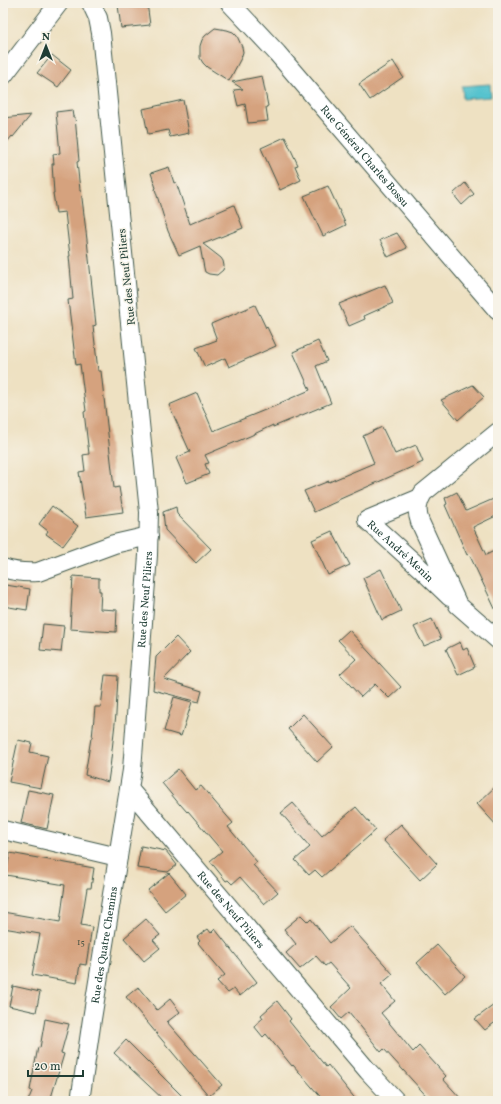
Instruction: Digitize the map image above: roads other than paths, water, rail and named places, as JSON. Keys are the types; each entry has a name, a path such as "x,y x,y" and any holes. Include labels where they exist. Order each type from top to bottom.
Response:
{"street":[{"path":"3,76 59,3"},
{"name":"Rue des Neuf Piliers","path":"91,3 98,18 101,33 149,512 148,555 132,770 129,789 363,1065 396,1101"},
{"name":"Rue Général Charles Bossu","path":"230,3 277,53 498,311"},
{"name":"Rue André Menin","path":"458,605 420,522 418,507 420,498 429,487 498,432"},
{"name":"Rue André Menin","path":"420,498 367,520 458,605 498,640"},
{"path":"3,568 14,572 38,572 114,544 149,536"},
{"name":"Rue des Quatre Chemins","path":"80,1101 129,789"},
{"path":"3,830 118,857"}],"water":[{"path":"490,84 491,97 463,99 462,86"}]}
